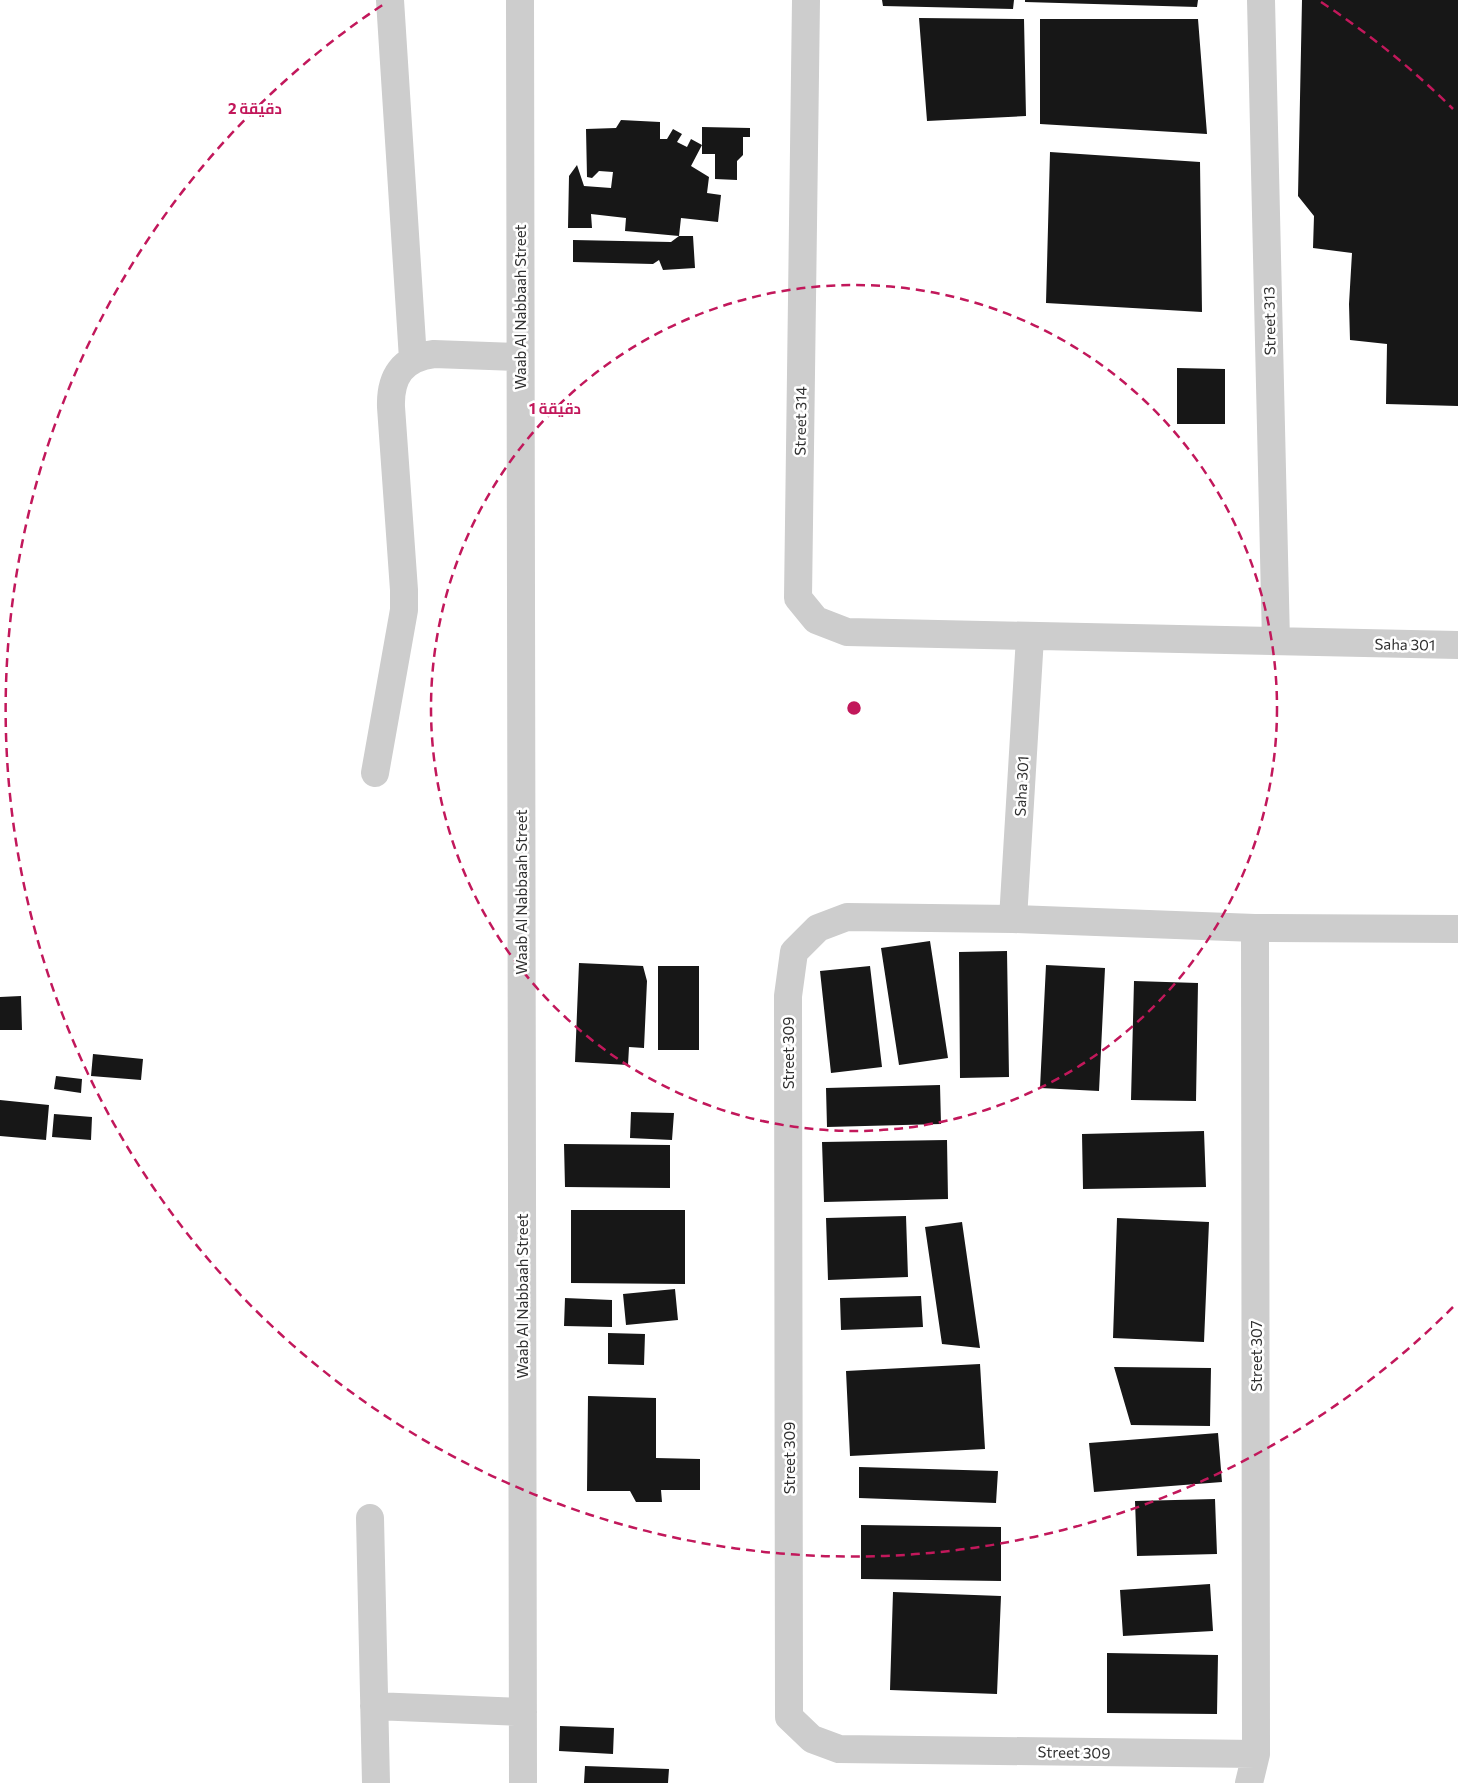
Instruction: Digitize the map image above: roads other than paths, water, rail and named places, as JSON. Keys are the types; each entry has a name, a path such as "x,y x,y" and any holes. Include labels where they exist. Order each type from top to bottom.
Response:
{"street":[{"path":"390,0 413,359"},
{"name":"Waab Al Nabbaah Street","path":"520,0 523,1783"},
{"name":"Street 314","path":"806,0 798,598 816,620 847,632 1030,637"},
{"name":"Street 313","path":"1261,0 1276,641"},
{"path":"375,773 404,610 404,583 391,393 394,380 401,368 413,359 423,355 520,357"},
{"name":"Saha 301","path":"1013,919 1030,637 1458,645"},
{"name":"Street 309","path":"1013,919 847,917 818,928 794,952 788,996 789,1716 812,1739 839,1749 1256,1754"},
{"path":"1013,919 1255,928 1458,929"},
{"name":"Street 307","path":"1249,1783 1256,1754 1255,928"},
{"path":"370,1518 376,1783"},
{"path":"374,1706 523,1712"}]}
